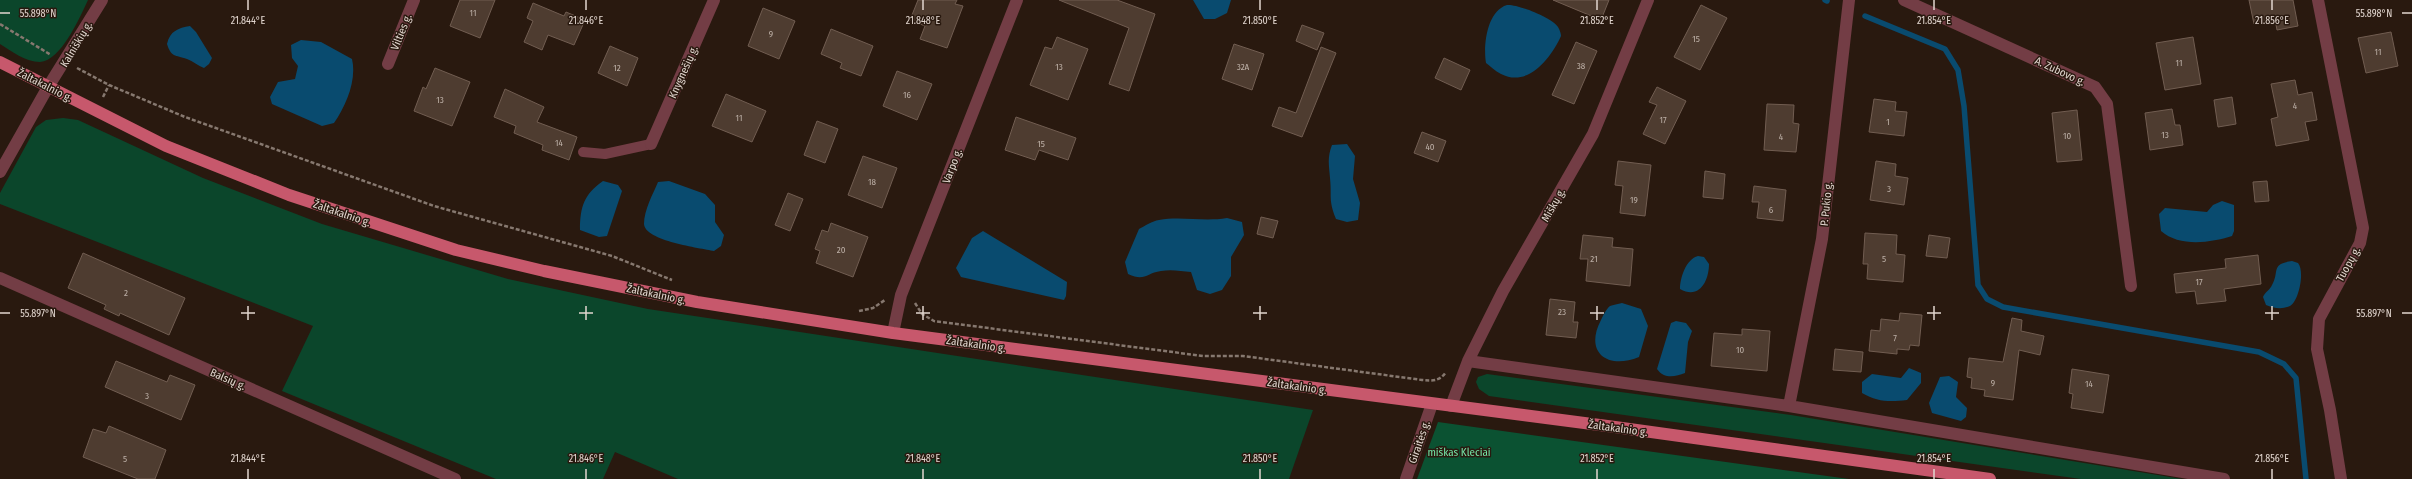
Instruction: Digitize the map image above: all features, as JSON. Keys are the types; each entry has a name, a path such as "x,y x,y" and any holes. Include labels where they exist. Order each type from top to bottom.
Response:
{"main road":[{"name":"Žaltakalnio g.","path":"0,62 173,149 289,195 456,250 697,302 893,333 1451,406 1990,479"}],"street":[{"name":"Kalniškių g.","path":"0,172 48,87 65,62 102,0"},
{"name":"Vilties g.","path":"388,64 414,0"},
{"name":"Knygnešių g.","path":"651,144 714,0"},
{"name":"Varpo g.","path":"893,333 900,301 1017,0"},
{"name":"Miškų g.","path":"1451,406 1468,361 1503,291 1593,134 1648,0"},
{"name":"P. Pukio g.","path":"1789,406 1822,239 1849,0"},
{"name":"A. Zubovo g.","path":"1904,0 2095,88 2106,104 2131,286"},
{"name":"Tuopų g.","path":"2318,0 2363,228 2360,243 2319,319 2317,349 2330,410 2341,479"},
{"name":"Balsių g.","path":"0,278 455,479"},
{"path":"1468,361 1789,406 2224,479"},
{"name":"Giraitės g.","path":"1406,479 1432,404"}],"lane":[{"path":"583,152 605,154 651,144"}],"path":[{"path":"0,24 65,62 109,85 185,117 434,206 612,256 675,282"},
{"path":"852,310 860,312 873,308 884,300 915,302 922,314 934,321 1203,356 1243,356 1435,381 1443,377 1449,369"}],"green space":[{"path":"0,0 88,0 75,27 62,46 48,60 35,62 14,53 0,44"},
{"path":"63,118 78,120 203,178 322,224 508,279 648,309 1313,410 1289,479 678,479 615,452 603,479 496,479 282,391 313,326 0,204 0,193 36,127 46,120"},
{"path":"1487,374 1791,415 2182,479 2081,479 1489,396 1479,389 1476,382 1478,377"},
{"name":"miškas Kleciai","path":"1438,422 1849,479 1417,479"}],"water":[{"path":"1193,0 1231,0 1227,13 1215,19 1204,19"},
{"path":"1507,5 1526,9 1542,16 1555,23 1561,34 1557,45 1545,61 1529,74 1520,77 1511,77 1501,74 1486,63 1486,38 1491,21 1500,8"},
{"path":"190,26 196,32 212,58 209,64 204,68 189,60 174,55 170,51 167,44 172,33"},
{"path":"301,40 321,42 352,59 352,84 343,109 334,123 322,126 272,104 270,97 278,82 295,79 298,66 292,58 291,45"},
{"path":"1347,144 1355,156 1353,179 1360,203 1358,220 1347,222 1336,219 1331,202 1329,154 1332,145"},
{"path":"603,181 618,185 622,191 607,236 599,237 580,230 580,222 582,208 587,196"},
{"path":"669,181 705,194 715,205 715,222 724,235 721,246 714,251 686,246 653,235 647,230 644,224 644,219 649,202 658,182"},
{"path":"2222,201 2234,205 2234,231 2232,236 2205,242 2195,242 2177,240 2161,231 2159,214 2165,208 2207,212 2213,205"},
{"path":"1227,218 1242,222 1244,235 1231,257 1231,276 1222,290 1210,294 1197,290 1191,272 1165,270 1142,277 1128,274 1125,262 1139,229 1154,221 1167,219"},
{"path":"983,231 1067,282 1066,296 1064,300 961,277 956,268 972,238"},
{"path":"1698,256 1704,257 1709,264 1709,270 1702,287 1693,292 1687,292 1680,289 1684,270 1690,261"},
{"path":"2292,261 2298,263 2301,272 2300,286 2296,298 2290,306 2284,308 2275,308 2266,305 2263,297 2272,285 2278,266 2285,262"},
{"path":"1622,303 1641,309 1648,326 1639,357 1617,361 1608,359 1602,355 1597,349 1595,341 1596,331 1606,311 1610,306"},
{"path":"1676,321 1686,323 1692,331 1688,342 1685,373 1666,376 1657,369 1671,323"},
{"path":"1909,368 1921,373 1921,383 1907,400 1884,401 1862,393 1862,382 1872,374 1901,378"},
{"path":"1949,376 1958,382 1956,397 1967,408 1966,417 1961,421 1932,413 1929,403 1940,377"}],"building":[{"path":"460,0 495,0 480,38 450,26"},
{"path":"918,0 957,0 955,4 963,6 947,48 920,39 925,26 910,20"},
{"path":"1059,0 1117,0 1155,14 1129,91 1109,84 1129,28"},
{"path":"1553,0 1609,0 1601,20"},
{"path":"2249,0 2293,0 2298,26 2277,30 2275,19 2254,24"},
{"path":"533,3 564,16 566,12 585,20 574,45 548,35 542,50 524,42 533,21 527,18"},
{"path":"1701,5 1727,18 1700,70 1674,57"},
{"path":"763,8 795,21 779,59 748,46"},
{"path":"1302,25 1324,33 1317,50 1296,41"},
{"path":"831,29 873,46 861,76 840,68 842,63 821,54"},
{"path":"2391,32 2398,66 2366,73 2358,38"},
{"path":"1057,37 1088,49 1068,100 1030,85 1045,47 1052,49"},
{"path":"2193,37 2201,84 2165,90 2156,43"},
{"path":"1576,42 1597,51 1574,104 1552,95"},
{"path":"1234,44 1264,54 1252,90 1222,79"},
{"path":"610,46 638,58 627,86 598,73"},
{"path":"1321,47 1336,53 1302,137 1272,126 1279,107 1296,113"},
{"path":"1444,58 1470,70 1461,90 1435,78"},
{"path":"435,68 470,82 452,126 414,111 423,87 426,89"},
{"path":"897,71 932,84 917,120 883,106"},
{"path":"2295,80 2298,95 2312,92 2317,120 2305,122 2309,140 2276,146 2271,119 2278,117 2271,84"},
{"path":"1657,87 1686,101 1665,144 1643,134 1657,105 1649,102"},
{"path":"505,89 544,107 537,122 577,137 569,160 542,150 543,145 514,133 516,126 494,117"},
{"path":"726,94 766,111 752,142 712,126"},
{"path":"2232,97 2236,124 2218,127 2214,100"},
{"path":"1874,99 1896,102 1895,111 1907,112 1904,136 1869,132"},
{"path":"1767,104 1794,105 1793,123 1799,124 1796,152 1764,150"},
{"path":"2172,109 2175,125 2180,125 2183,145 2150,150 2145,113"},
{"path":"2077,110 2082,160 2057,162 2052,113"},
{"path":"1016,117 1076,138 1068,160 1039,150 1035,160 1005,150"},
{"path":"817,121 838,129 825,163 804,155"},
{"path":"1422,132 1446,141 1438,162 1414,153"},
{"path":"863,156 897,168 882,208 848,195"},
{"path":"1618,161 1651,165 1645,216 1620,213 1623,186 1615,185"},
{"path":"1876,161 1896,164 1895,176 1908,178 1904,205 1870,200"},
{"path":"1705,171 1725,174 1723,199 1703,197"},
{"path":"2267,181 2269,201 2255,202 2253,182"},
{"path":"1754,186 1786,190 1783,221 1757,218 1759,202 1752,202"},
{"path":"788,193 803,199 790,231 775,225"},
{"path":"1261,217 1278,221 1273,238 1257,234"},
{"path":"831,223 868,237 853,277 816,263 820,251 815,249 822,230 828,232"},
{"path":"1865,233 1897,235 1896,254 1905,255 1903,282 1867,279 1868,264 1863,264"},
{"path":"1583,235 1613,238 1612,247 1633,249 1630,286 1586,281 1588,259 1580,259"},
{"path":"1929,235 1950,238 1947,258 1926,256"},
{"path":"83,253 185,298 169,335 120,313 119,316 104,309 106,305 68,288"},
{"path":"2258,255 2261,284 2224,289 2226,301 2197,304 2195,291 2176,293 2174,274 2226,268 2225,259"},
{"path":"1550,299 1575,302 1573,322 1578,322 1576,338 1546,335"},
{"path":"1900,313 1922,315 1919,346 1910,345 1909,350 1897,349 1897,354 1869,351 1871,330 1880,331 1881,319 1899,321"},
{"path":"2012,318 2022,320 2021,331 2044,336 2040,355 2019,350 2013,400 1984,396 1985,390 1971,388 1972,378 1967,377 1969,358 2003,362"},
{"path":"1742,329 1770,331 1767,371 1711,366 1714,333 1742,335"},
{"path":"1835,349 1863,352 1861,372 1833,370"},
{"path":"116,361 167,382 170,375 195,385 181,420 105,387"},
{"path":"2072,369 2109,375 2103,413 2071,408 2073,394 2069,393"},
{"path":"109,426 166,450 155,479 138,479 83,457 93,429 106,433"}],"waterway":[{"path":"1865,16 1945,49 1958,70 1964,106 1978,285 1987,299 2003,307 2259,352 2284,364 2296,378 2306,479"}]}
